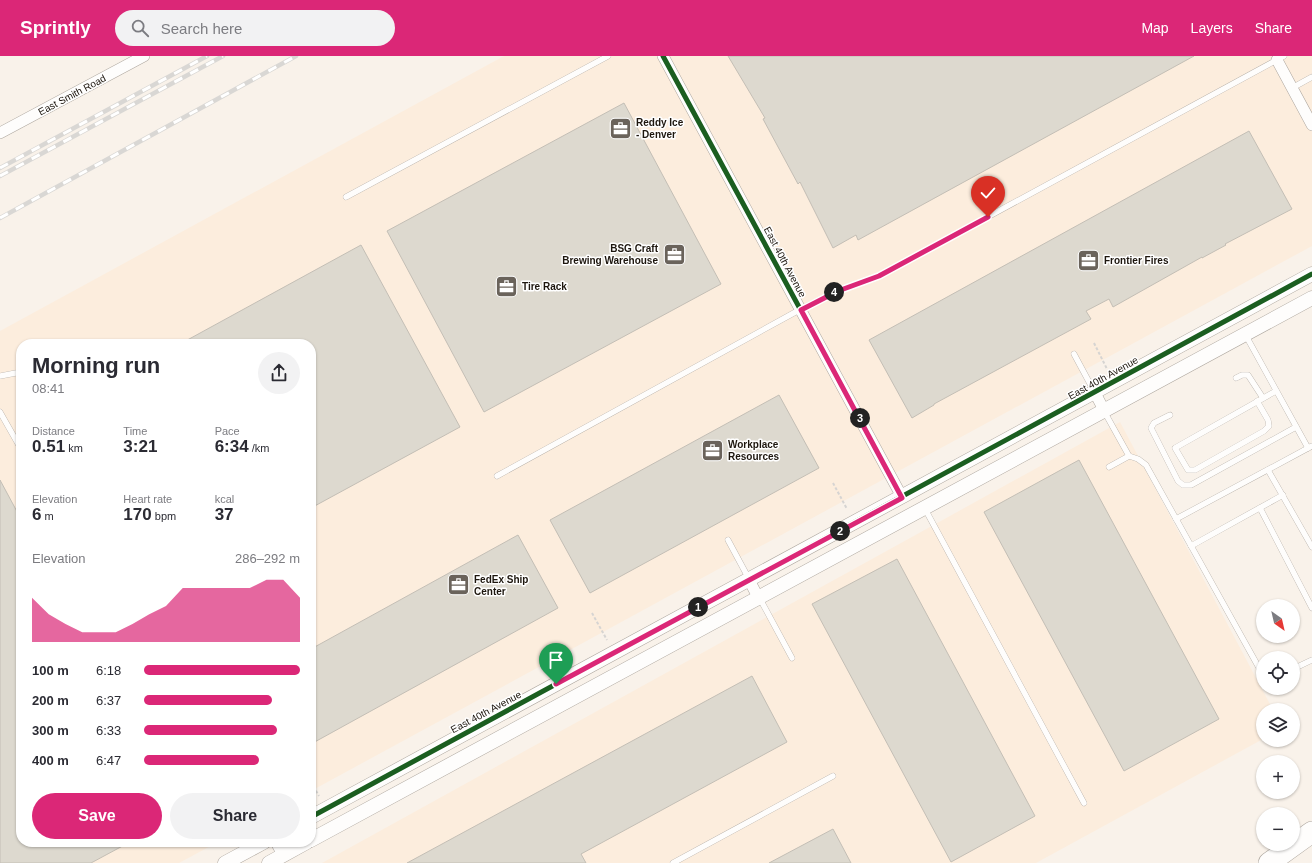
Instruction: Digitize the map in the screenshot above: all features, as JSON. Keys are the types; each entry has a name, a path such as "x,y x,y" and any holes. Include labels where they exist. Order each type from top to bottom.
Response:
{"highway":[{"path":"1269,863 1312,832"}],"street":[{"name":"East Smith Road","path":"0,133 144,56"},
{"name":"East 40th Avenue","path":"663,56 902,498"},
{"path":"1280,58 1292,88 1312,125"},
{"name":"East 40th Avenue","path":"316,814 902,498 1312,274"},
{"path":"316,837 855,544 1312,298"},
{"path":"1095,392 1104,410"},
{"path":"855,544 895,513 900,506 902,498"},
{"path":"749,580 758,597"},
{"path":"226,863 255,847"},
{"path":"279,847 285,859"},
{"path":"269,863 285,859 301,847"}],"lane":[{"path":"346,197 608,56"},
{"path":"497,476 801,310 838,291 879,276 1280,58"},
{"path":"1292,88 1312,77"},
{"path":"1176,519 1310,447 1296,428 1244,334"},
{"path":"1074,354 1095,392"},
{"path":"0,376 16,373"},
{"path":"1236,378 1242,375 1248,376 1260,400 1269,426 1264,431 1195,470 1188,470 1185,468 1175,448 1260,400 1276,391"},
{"path":"1104,410 1129,456 1138,459 1146,465 1256,662"},
{"path":"0,412 16,440"},
{"path":"1170,415 1154,423 1151,428 1178,481 1183,485 1191,485 1296,428"},
{"path":"1109,467 1129,456"},
{"path":"1268,470 1312,548"},
{"path":"1192,546 1283,495"},
{"path":"924,507 1084,803"},
{"path":"1260,508 1312,608"},
{"path":"728,540 749,580"},
{"path":"758,597 792,658"},
{"path":"1300,666 1312,660"},
{"path":"673,863 833,776"}],"path":[{"path":"1094,343 1107,369"},
{"path":"834,483 847,509"},
{"path":"592,613 607,640"},
{"path":"316,791 319,796"}],"shaded area":[{"path":"504,56 1312,56 1312,246 316,788 316,339 16,339 16,847 209,847 179,863 0,863 0,331"},
{"path":"1120,422 1256,678 1256,695 1265,695 1269,703 1256,703 1256,743 1036,863 322,863"}],"building":[{"path":"728,56 1194,56 858,240 856,235 833,248 800,182 798,184 763,119 765,118"},
{"path":"624,103 721,284 484,412 387,231"},
{"path":"1249,131 1292,209 1225,244 1226,245 1113,307 1109,299 1086,311 1091,319 934,404 912,418 869,340"},
{"path":"361,245 460,427 316,505 316,339 189,339"},
{"path":"779,395 819,468 590,593 550,520"},
{"path":"1079,460 1219,719 1124,771 984,512"},
{"path":"0,480 16,510 16,847 121,847 91,863 0,863"},
{"path":"518,535 558,608 316,741 316,646"},
{"path":"897,559 1035,816 951,862 812,604"},
{"path":"752,676 787,742 581,854 586,863 407,863"},
{"path":"833,829 851,863 769,863"}],"railway":[{"path":"0,168 207,56"},
{"path":"0,176 223,56"},
{"path":"0,218 296,56"}],"cycle path":[{"path":"663,56 902,497"},
{"path":"316,814 1312,274"}],"place":[{"name":"Reddy Ice - Denver","path":"621,128"},
{"name":"BSG Craft Brewing Warehouse","path":"674,254"},
{"name":"Frontier Fires","path":"1089,260"},
{"name":"Tire Rack","path":"506,286"},
{"name":"Workplace Resources","path":"712,450"},
{"name":"FedEx Ship Center","path":"459,585"}],"route":[{"path":"556,684 902,498 801,310 844,288 879,276 988,217"}]}
